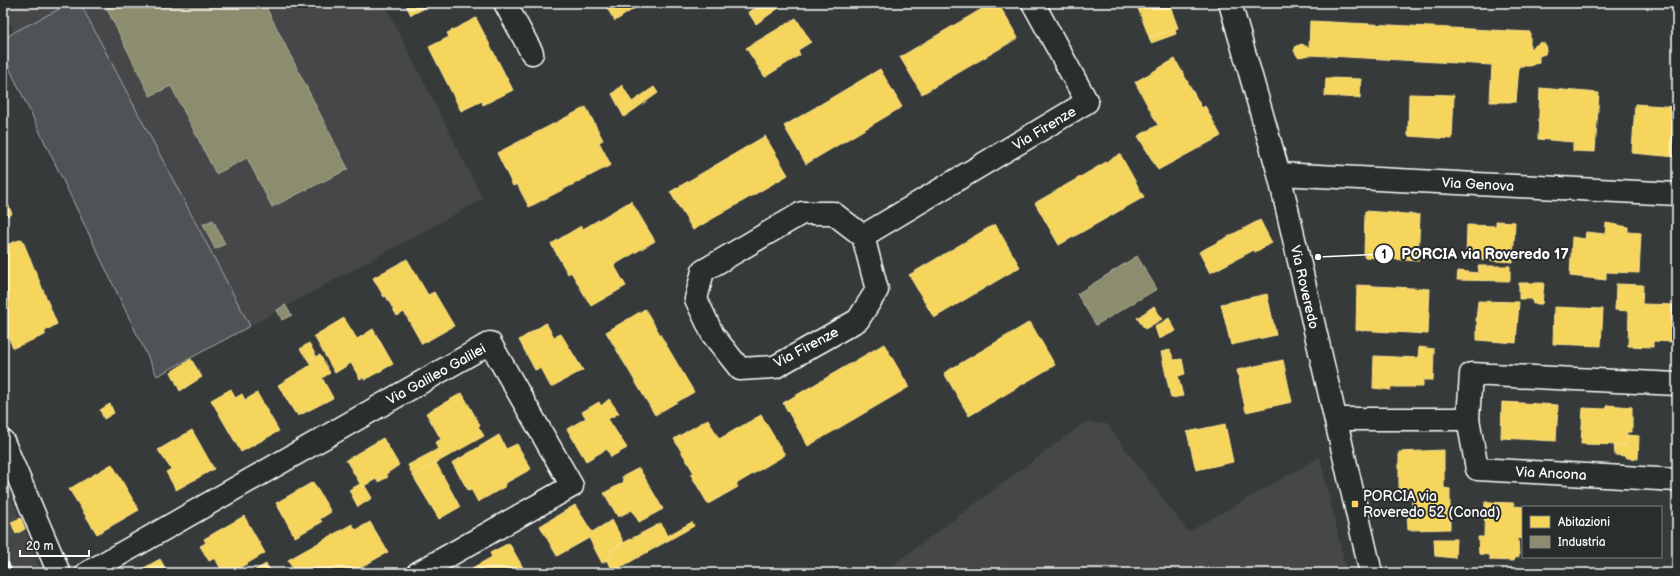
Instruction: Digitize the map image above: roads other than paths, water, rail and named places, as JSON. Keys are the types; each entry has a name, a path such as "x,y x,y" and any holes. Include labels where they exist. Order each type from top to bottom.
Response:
{"street":[{"path":"505,3 532,53"},
{"name":"Via Firenze","path":"863,236 1087,102 1033,3"},
{"name":"Via Roveredo","path":"1230,3 1279,174 1371,573"},
{"name":"Via Genova","path":"1279,174 1677,194"},
{"name":"Via Firenze","path":"802,213 833,213 863,236 877,290 858,320 774,367 740,369 713,335 696,299 703,272 802,213"},
{"name":"Via Galileo Galilei","path":"87,573 490,343 572,486 418,573"},
{"name":"Via Ancona","path":"1677,384 1471,374 1468,419 1476,469 1677,480"},
{"path":"1336,419 1468,419"},
{"path":"3,441 59,573"}],"railway":[{"path":"3,554 11,573"}],"place":[{"name":"PORCIA via Roveredo 17","path":"1318,257"},
{"name":"PORCIA via Roveredo 52 (Conad)","path":"1355,504"}]}
